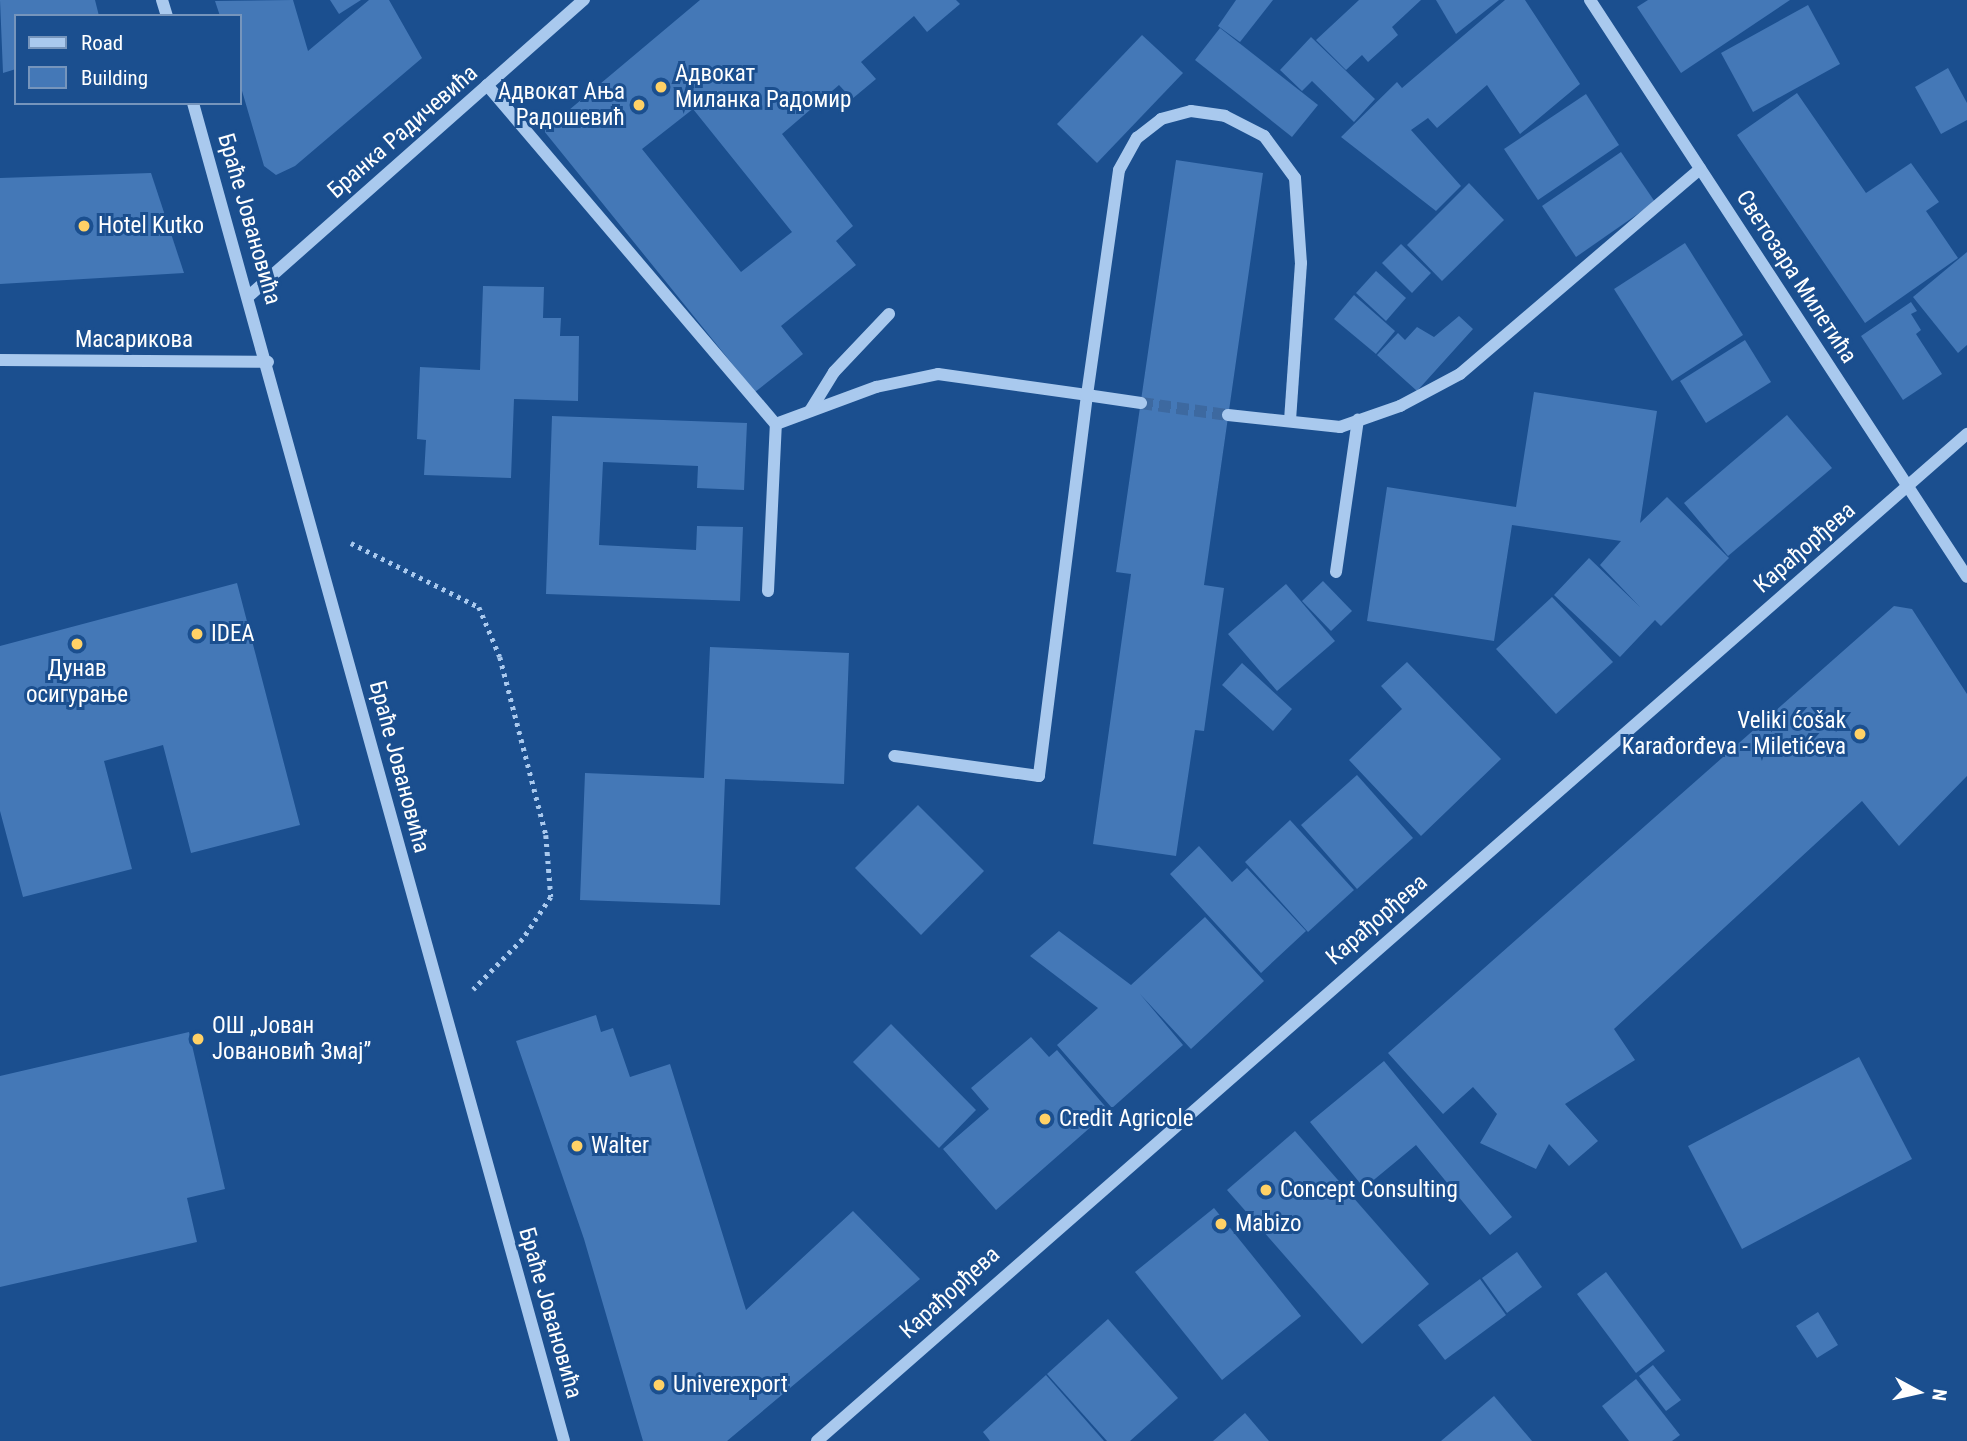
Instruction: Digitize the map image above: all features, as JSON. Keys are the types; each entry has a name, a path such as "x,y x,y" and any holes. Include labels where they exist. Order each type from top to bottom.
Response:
{"street":[{"name":"Бранка Радичевића","path":"250,295 584,0"},
{"name":"Светозара Милетића","path":"1590,0 1967,577"},
{"path":"487,85 776,424 768,591"},
{"name":"Браће Јовановића","path":"194,105 250,295 445,1018 564,1441"},
{"path":"894,756 1039,776 1087,395 1119,170 1137,138 1161,119 1191,111 1225,116 1264,136 1294,178 1301,263 1290,421"},
{"path":"1228,415 1340,427 1401,406 1460,374 1700,169"},
{"path":"810,411 834,372 889,314"},
{"name":"Масарикова","path":"0,360 268,362"},
{"path":"776,424 876,387 939,374 1141,403"},
{"path":"1336,572 1358,420"},
{"name":"Карађорђева","path":"817,1441 1967,434"}],"path":[{"path":"310,522 479,607 500,657 546,835 551,897 523,939 445,1018"}],"building":[{"path":"0,0 95,0 98,14 14,14 14,70 3,73"},
{"path":"293,0 308,51 369,0 389,0 422,58 295,166 276,175 264,166 242,91 242,14 219,14 215,1"},
{"path":"330,0 361,0 339,14"},
{"path":"700,0 956,0 960,4 927,32 914,16 861,62 876,79 852,99 839,85 782,134 853,226 836,241 856,265 781,326 803,354 755,392 544,131","holes":["693,109 792,232 741,272 642,149"]},
{"path":"1236,0 1273,0 1240,42 1218,26"},
{"path":"1359,0 1421,0 1392,27 1398,35 1368,62 1362,55 1346,70 1316,40"},
{"path":"1436,0 1499,0 1456,34"},
{"path":"1505,0 1525,0 1580,84 1520,134 1487,85 1437,128 1428,118 1411,130 1461,186 1436,211 1341,137 1397,82 1402,88"},
{"path":"1648,0 1790,0 1681,73 1637,7"},
{"path":"1808,5 1840,64 1753,112 1721,53"},
{"path":"1220,28 1318,105 1292,137 1195,60"},
{"path":"1142,35 1183,73 1097,163 1057,124"},
{"path":"1311,37 1375,99 1354,122 1312,81 1302,91 1280,70"},
{"path":"1948,68 1967,103 1967,120 1941,134 1915,87"},
{"path":"1797,93 1866,193 1911,163 1939,202 1926,211 1958,258 1865,323 1737,135"},
{"path":"1586,94 1619,145 1538,200 1504,149"},
{"path":"1621,152 1655,202 1576,257 1542,206"},
{"path":"1176,160 1263,173 1204,585 1224,588 1204,731 1195,730 1176,856 1093,844 1131,574 1116,572"},
{"name":"Hotel Kutko","path":"151,173 184,273 0,284 0,178"},
{"path":"1469,183 1504,220 1442,281 1407,245"},
{"path":"1685,243 1743,335 1672,381 1614,289"},
{"path":"1401,244 1431,273 1412,293 1382,263"},
{"path":"1967,252 1967,345 1958,353 1913,297"},
{"path":"1376,271 1406,298 1386,321 1356,293"},
{"path":"483,286 544,287 543,318 561,318 560,336 579,336 578,401 514,399 511,478 424,475 426,440 417,439 420,367 480,370"},
{"path":"1354,295 1395,331 1376,354 1334,319"},
{"path":"1911,302 1917,311 1911,314 1921,330 1916,334 1942,374 1903,400 1861,336"},
{"path":"1459,316 1473,329 1417,391 1377,355 1398,333 1405,340 1417,327 1434,337"},
{"path":"1745,340 1771,382 1706,423 1680,381"},
{"path":"1534,392 1657,411 1640,523 1667,497 1729,558 1661,626 1655,620 1620,657 1554,595 1589,558 1640,607 1600,565 1621,541 1512,525 1494,641 1367,621 1387,487 1516,507"},
{"path":"1787,415 1832,468 1728,556 1684,503"},
{"path":"552,416 747,423 744,490 697,488 698,466 603,462 599,545 696,550 697,526 743,527 740,601 546,594"},
{"path":"1323,581 1352,611 1331,631 1302,601"},
{"path":"237,583 300,825 191,853 163,745 104,761 132,869 23,897 0,811 0,646"},
{"path":"1286,584 1335,641 1277,691 1228,634"},
{"path":"1552,597 1613,662 1556,714 1496,649"},
{"path":"1894,606 1912,609 1967,694 1967,776 1899,846 1862,801 1614,1029 1635,1060 1565,1104 1598,1141 1569,1166 1549,1144 1536,1169 1480,1143 1497,1114 1473,1087 1443,1114 1388,1053"},
{"path":"710,647 849,653 844,784 725,779 720,905 580,900 585,773 704,778"},
{"path":"1407,662 1501,759 1421,836 1349,760 1402,709 1381,686"},
{"path":"1242,663 1292,709 1273,731 1222,685"},
{"path":"1357,775 1413,838 1357,889 1301,825"},
{"path":"918,805 984,871 921,935 855,868"},
{"path":"1290,820 1354,890 1308,932 1245,862"},
{"path":"1199,846 1232,882 1247,868 1306,931 1261,973 1170,874"},
{"path":"1205,917 1264,981 1191,1049 1140,994 1183,1045 1112,1108 1057,1045 1098,1008 1030,956 1059,931 1131,985"},
{"path":"596,1015 601,1032 613,1028 630,1077 670,1064 746,1310 853,1211 920,1279 727,1441 643,1441 584,1239 516,1041"},
{"path":"891,1024 976,1110 939,1148 853,1062"},
{"path":"189,1032 225,1189 187,1198 197,1242 0,1287 0,1076"},
{"path":"1031,1037 1049,1057 1057,1050 1109,1111 996,1210 943,1149 989,1109 971,1088"},
{"path":"1859,1057 1912,1159 1742,1249 1688,1146"},
{"path":"1384,1061 1512,1217 1490,1235 1416,1145 1364,1188 1310,1122"},
{"path":"1295,1131 1429,1284 1362,1344 1227,1190"},
{"path":"1214,1208 1301,1316 1222,1380 1135,1272"},
{"path":"1517,1252 1542,1287 1507,1313 1482,1278"},
{"path":"1606,1272 1665,1351 1636,1373 1577,1294"},
{"path":"1480,1279 1506,1315 1445,1360 1418,1325"},
{"path":"1818,1312 1838,1345 1817,1358 1796,1326"},
{"path":"1108,1319 1178,1398 1130,1441 1107,1441 1047,1374"},
{"path":"1653,1365 1681,1400 1666,1411 1639,1376"},
{"path":"1046,1375 1104,1441 990,1441 983,1432"},
{"path":"1636,1379 1680,1435 1672,1441 1629,1441 1602,1406"},
{"path":"1494,1396 1532,1441 1441,1441"},
{"path":"1245,1413 1269,1441 1213,1441"}],"tunnel":[{"path":"1141,403 1228,415"}],"place":[{"name":"Адвокат Миланка Радомир","path":"661,87"},
{"name":"Адвокат Ања Радошевић","path":"639,105"},
{"name":"Hotel Kutko","path":"84,226"},
{"name":"IDEA","path":"197,634"},
{"name":"Дунав осигурање","path":"77,644"},
{"name":"Veliki ćošak Karađorđeva - Miletićeva","path":"1860,734"},
{"name":"ОШ „Јован Јовановић Змај”","path":"198,1039"},
{"name":"Credit Agricole","path":"1045,1119"},
{"name":"Walter","path":"577,1146"},
{"name":"Concept Consulting","path":"1266,1190"},
{"name":"Mabizo","path":"1221,1224"},
{"name":"Univerexport","path":"659,1385"}]}
